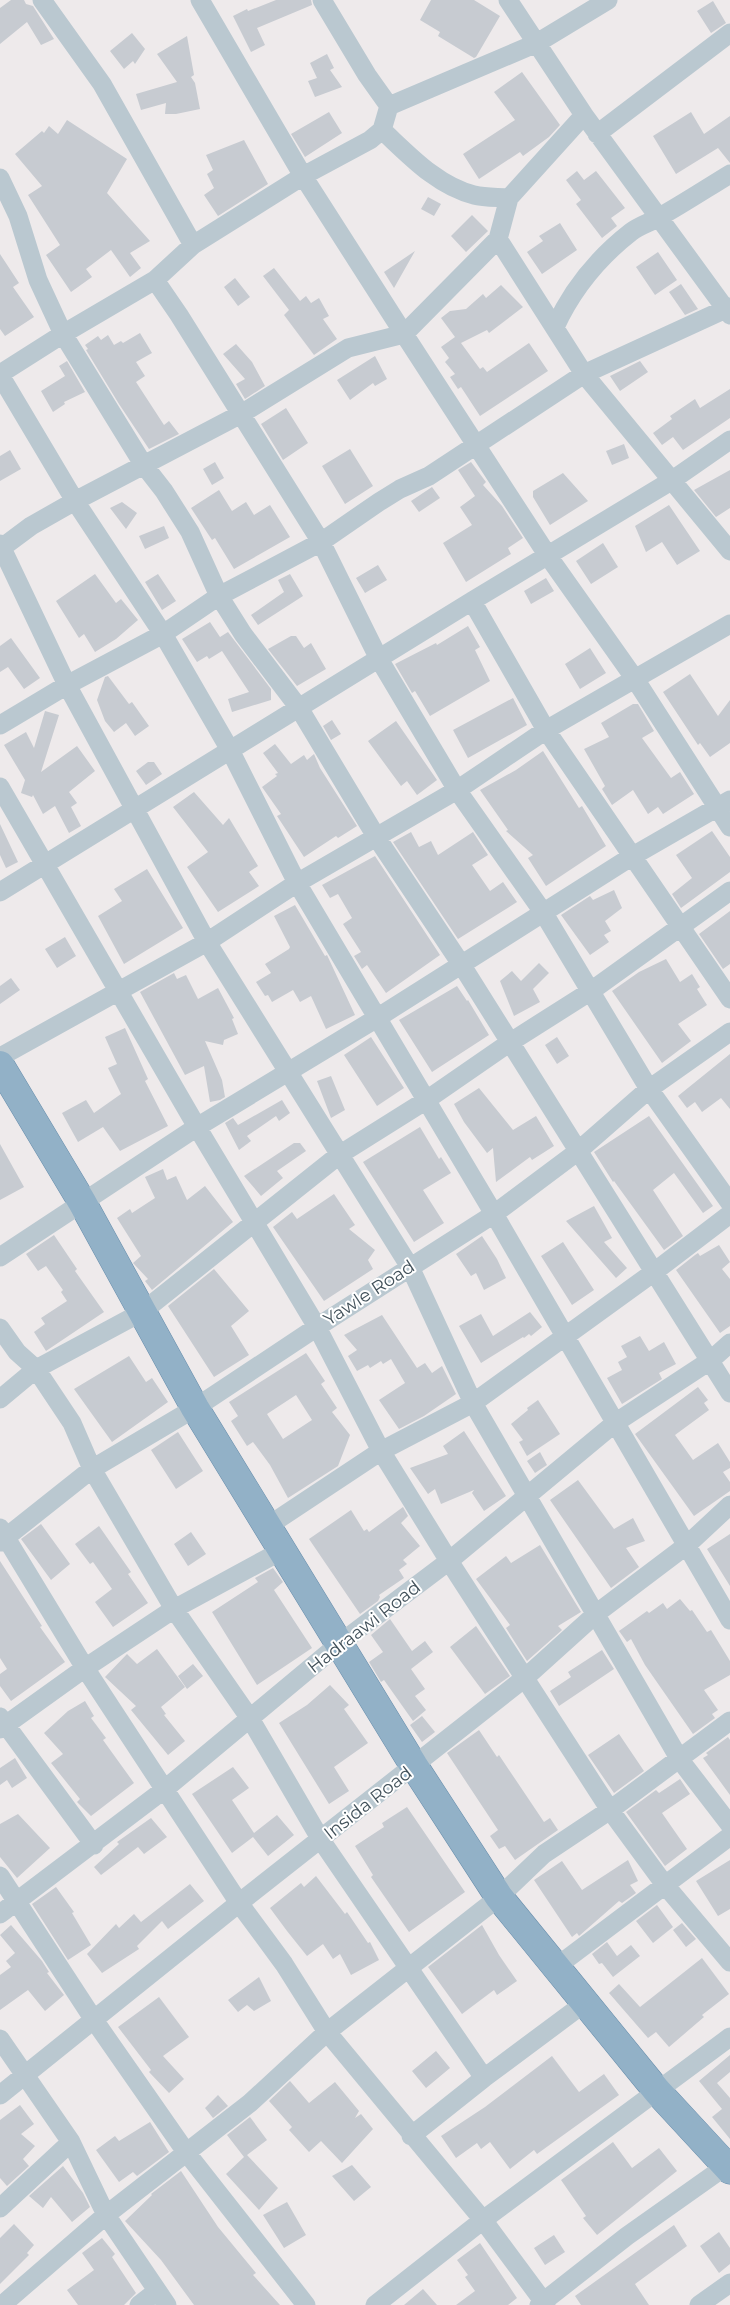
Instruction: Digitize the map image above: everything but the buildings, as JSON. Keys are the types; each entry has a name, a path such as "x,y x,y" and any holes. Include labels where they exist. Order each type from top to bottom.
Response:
{"highway":[{"path":"0,1064 82,1202 195,1408 414,1766 499,1896 657,2091 728,2168"}],"street":[{"path":"42,0 102,84 193,245"},
{"path":"200,0 303,176 404,334 548,556 724,805 730,828"},
{"path":"322,0 367,75 389,106"},
{"path":"0,725 67,685 163,634 219,596 322,542 379,502 400,489 429,476 584,374 729,310 597,134 508,0"},
{"path":"389,106 537,43 608,0"},
{"path":"597,134 730,32"},
{"path":"389,106 382,130 370,140 303,176 193,245 155,280 63,334 0,375 75,501 163,634 230,750 297,883 425,1101 494,1214 730,1620"},
{"path":"584,115 509,198 498,239 404,334 348,348 242,414 75,501 31,526 1,547 67,685 207,942 410,1267 473,1403 597,1613 680,1760 730,1825"},
{"path":"382,130 417,162 444,182 474,195 509,198"},
{"path":"555,327 567,301 610,250 632,231 659,218 730,174"},
{"path":"0,178 18,216 38,280 63,334 143,464 164,491 190,532 219,596 243,634 298,708 377,838 461,964 577,1152 711,1360 730,1393"},
{"path":"498,239 584,374 730,551"},
{"path":"155,280 322,542 379,659 457,790 544,912 648,1089 730,1203"},
{"path":"0,892 472,601 671,481 730,440"},
{"path":"472,601 546,730 631,858 730,999"},
{"path":"0,1057 207,942 297,883 457,790 546,730 730,624"},
{"path":"0,787 197,1127 317,1327 381,1451 449,1561 526,1677 610,1810 665,1884 730,1962"},
{"path":"0,1257 197,1127 378,1018 631,858 724,805"},
{"path":"0,1399 36,1369 142,1312 255,1224 339,1155 425,1101 590,991 730,891"},
{"name":"Yawle Road","path":"2,1536 92,1469 195,1408 317,1327 494,1214 577,1152 648,1089 730,1032"},
{"path":"268,1526 381,1451 473,1403 654,1272 730,1214"},
{"path":"0,1328 17,1352 36,1369 72,1424 92,1469 174,1609 251,1720 321,1840 410,1967 484,2078"},
{"name":"Hadraawi Road","path":"0,1914 94,1845 165,1789 251,1720 339,1644 449,1561 615,1423 711,1360 730,1343"},
{"name":"Insida Road","path":"0,2095 239,1903 526,1677 597,1613 687,1545 730,1505"},
{"path":"2,1536 85,1668 239,1903 284,1964 327,2032 411,2136 483,2220 543,2304 627,2236 728,2168"},
{"path":"94,1845 2,1724 174,1609 282,1551"},
{"path":"2,2305 106,2215 250,2103 327,2032 499,1896 544,1854 680,1760 730,1721"},
{"path":"556,1967 730,1836"},
{"path":"0,1876 94,2020 186,2152 306,2305"},
{"path":"411,2136 484,2078 586,2002"},
{"path":"375,2305 483,2220 730,2037"},
{"path":"0,2039 71,2142 106,2215 162,2298 138,2305"},
{"path":"0,2208 71,2142"},
{"path":"699,2305 730,2283"}]}
